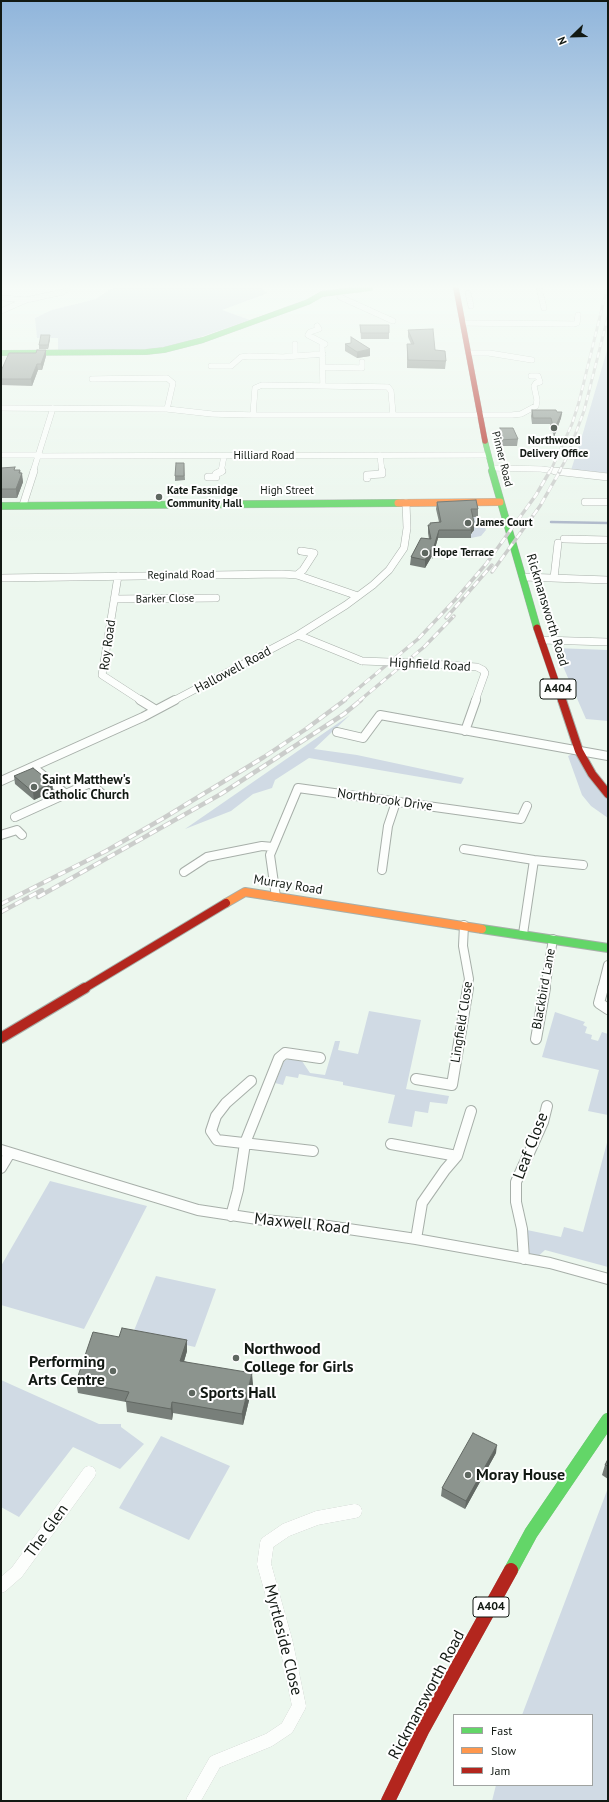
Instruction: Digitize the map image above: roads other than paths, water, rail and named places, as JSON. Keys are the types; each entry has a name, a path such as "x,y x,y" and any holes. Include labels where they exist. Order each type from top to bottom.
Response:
{"main road":[{"name":"Pinner Road","path":"472,372 479,415 488,455 493,468 505,518"},
{"name":"High Street","path":"1,506 500,502"},
{"name":"Rickmansworth Road","path":"505,518 541,640 579,751 592,774 608,794"},
{"name":"Murray Road","path":"1,1038 245,892 608,948"},
{"name":"Rickmansworth Road","path":"388,1801 423,1730 476,1636 531,1533 608,1420"}],"street":[{"path":"323,386 324,372"},
{"path":"1,408 167,409 212,414 253,415 517,415 536,406 537,400 534,386 536,383 540,382 538,376 531,376"},
{"path":"92,379 167,378 173,383 167,409"},
{"path":"253,415 255,388 258,386 323,386 388,387 391,391 393,415"},
{"path":"23,505 40,456 53,408"},
{"name":"Hilliard Road","path":"3,455 488,455"},
{"path":"367,478 367,474 382,474 380,455"},
{"path":"208,477 216,477 216,474 222,471 224,456"},
{"path":"509,468 514,464 530,462"},
{"path":"493,468 541,469 608,477"},
{"path":"584,502 608,502"},
{"name":"Hallowell Road","path":"1,781 156,710 220,678 298,635 358,596 379,580 401,554 404,548 408,528 406,503"},
{"path":"554,578 561,541 608,540"},
{"path":"297,575 304,569 314,552 301,551"},
{"name":"Reginald Road","path":"1,578 297,575 358,596"},
{"name":"Roy Road","path":"118,576 102,675 156,710"},
{"path":"523,577 608,580"},
{"name":"Barker Close","path":"114,599 216,598"},
{"name":"Highfield Road","path":"298,635 362,661 470,666 483,670 485,673 465,731"},
{"path":"541,640 608,642"},
{"path":"337,732 363,738 380,716 608,756"},
{"path":"33,767 66,794"},
{"path":"15,817 90,783 104,795"},
{"name":"Northbrook Drive","path":"273,847 298,788 521,819 527,806"},
{"path":"382,870 388,826 396,802"},
{"path":"1,835 17,830 22,835"},
{"path":"184,872 207,857 262,846 273,847 270,855 276,897"},
{"path":"464,849 534,860 582,865"},
{"path":"523,934 534,860"},
{"name":"Lingfield Close","path":"416,1079 452,1084 469,979 462,946 464,925"},
{"name":"Blackbird Lane","path":"536,1039 553,939"},
{"path":"608,965 599,1003 608,1009"},
{"path":"231,1216 238,1190 245,1143 280,1058 285,1053 320,1058"},
{"path":"252,1081 226,1103 216,1116 211,1131 217,1140 313,1151"},
{"name":"Leaf Close","path":"524,1258 522,1229 516,1202 516,1182 543,1122 547,1106"},
{"path":"416,1239 422,1203 444,1170 457,1156 471,1111"},
{"path":"391,1144 457,1156"},
{"path":"1,1168 5,1152"},
{"name":"Maxwell Road","path":"5,1152 192,1208 231,1216 328,1226 416,1239 550,1263 608,1279"},
{"name":"The Glen","path":"1,1586 17,1572 89,1473"},
{"name":"Myrtleside Close","path":"193,1801 215,1762 269,1740 287,1728 299,1706 286,1643 264,1564 268,1544 286,1530 317,1518 355,1511"}],"waterway":[{"path":"551,522 608,523"}],"railway":[{"path":"550,472 572,424 586,372"},
{"path":"559,472 566,459 584,411 594,372"},
{"path":"343,701 418,639 455,600 486,564 536,495 550,471"},
{"path":"492,572 540,506 560,471"},
{"path":"446,618 492,565"},
{"path":"359,701 424,647 454,616"},
{"path":"1,904 106,851 162,819 264,757 306,729 345,700"},
{"path":"38,897 221,794 344,714 361,700"},
{"path":"1,912 42,890"}],"place":[{"name":"Northwood Delivery Office","path":"554,428"},
{"name":"Kate Fassnidge Community Hall","path":"159,497"},
{"name":"James Court","path":"468,523"},
{"name":"Hope Terrace","path":"425,553"},
{"name":"Saint Matthew's Catholic Church","path":"34,787"},
{"name":"Northwood College for Girls","path":"236,1358"},
{"name":"Performing Arts Centre","path":"113,1371"},
{"name":"Sports Hall","path":"192,1393"},
{"name":"Moray House","path":"468,1475"}]}
